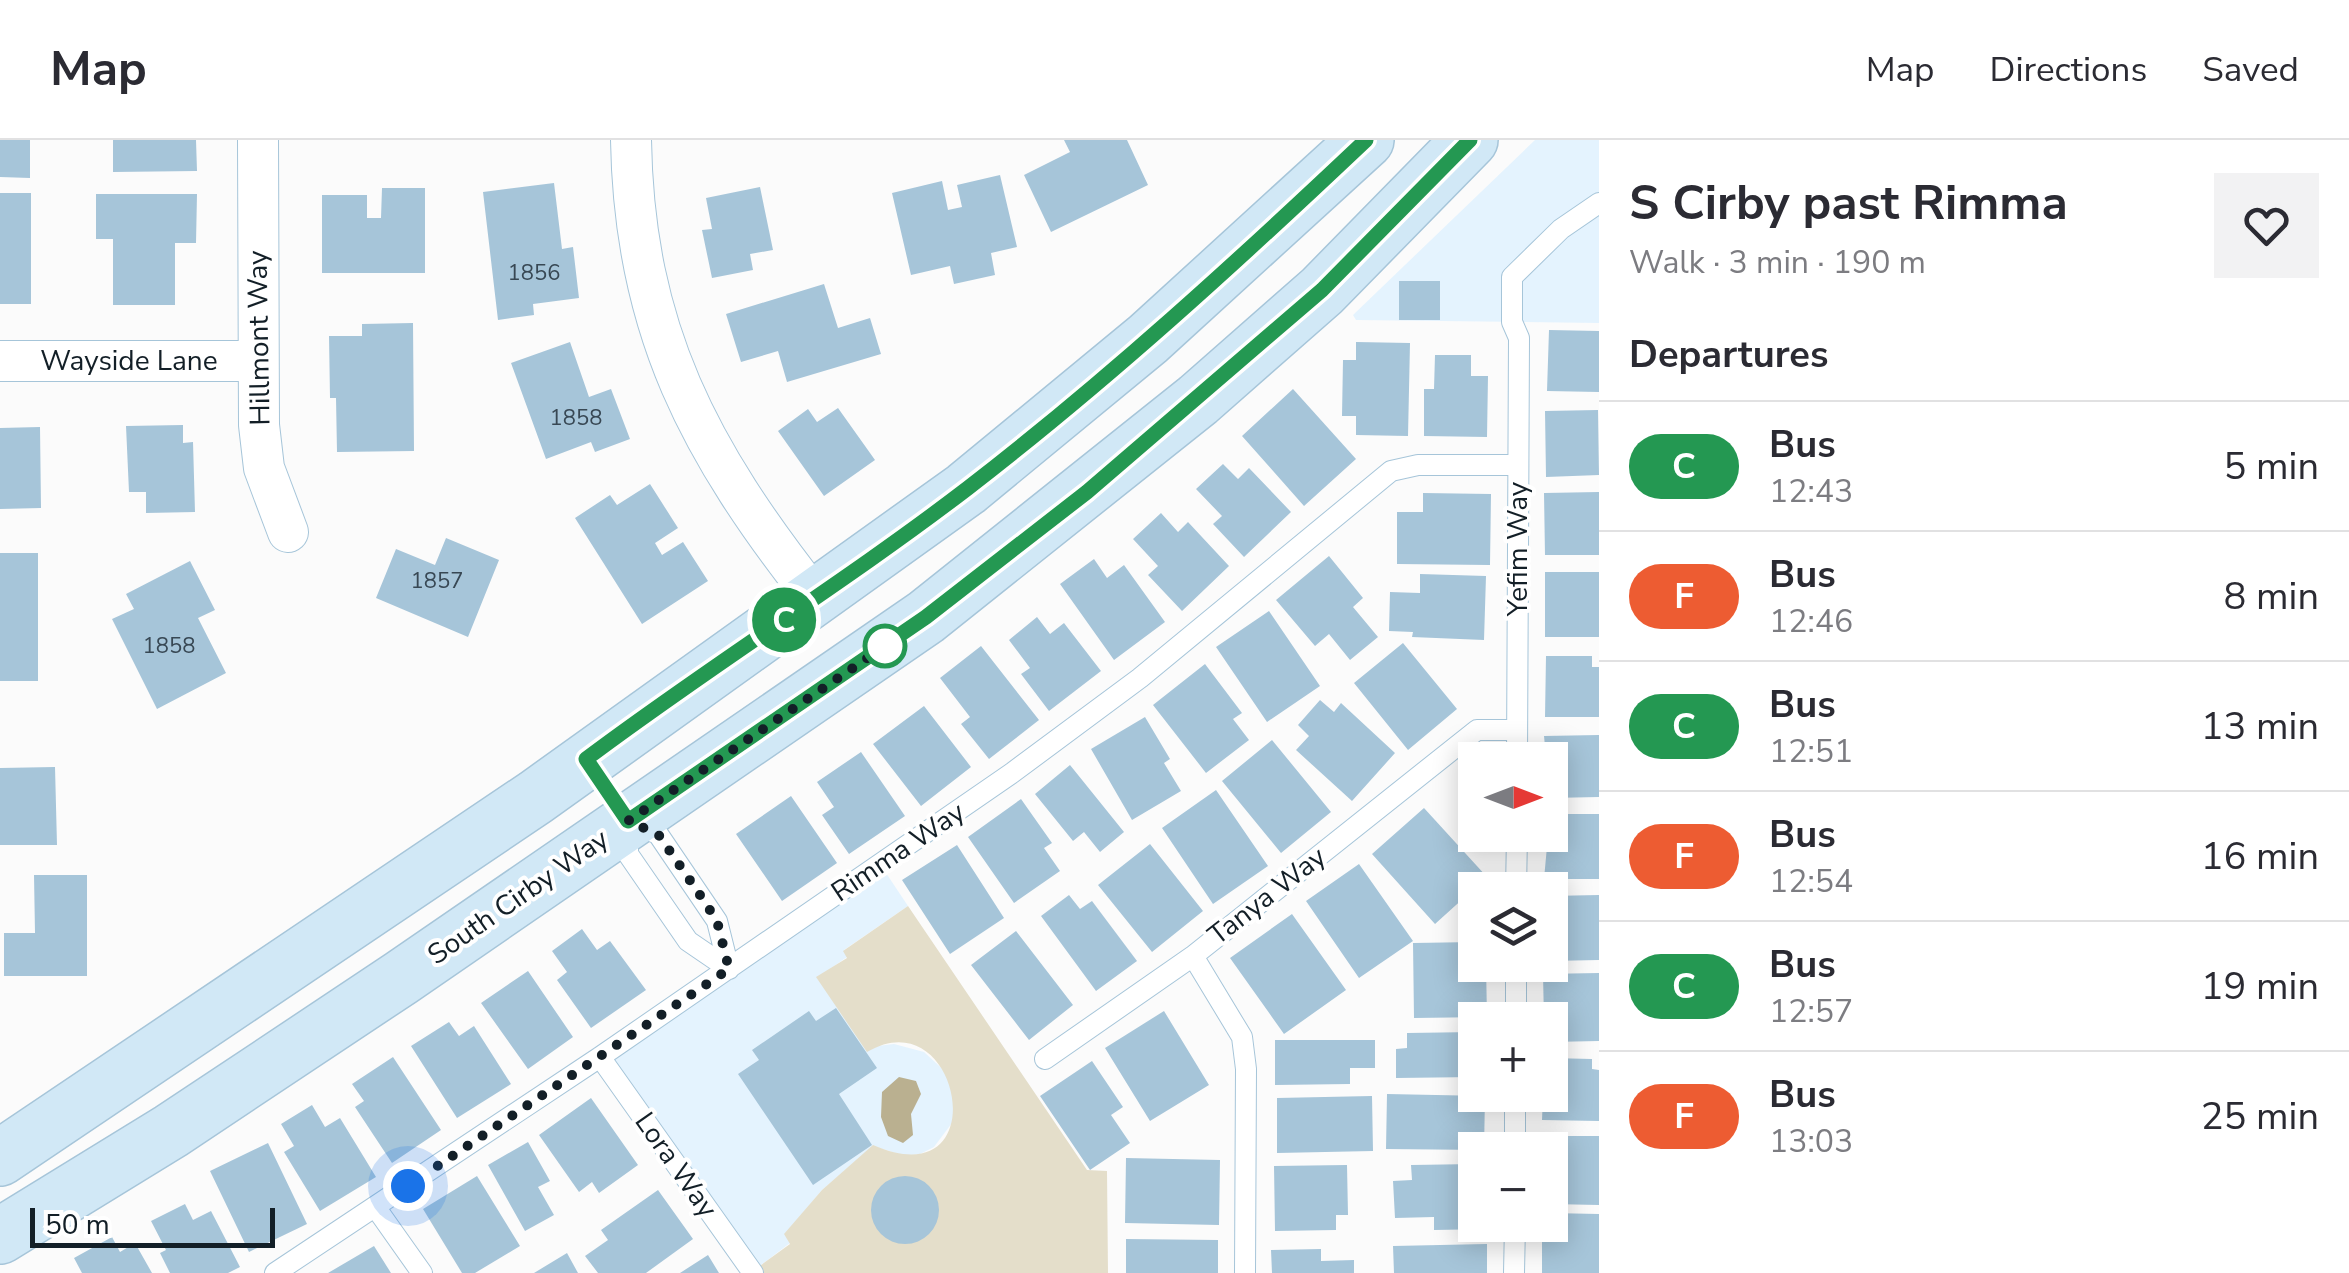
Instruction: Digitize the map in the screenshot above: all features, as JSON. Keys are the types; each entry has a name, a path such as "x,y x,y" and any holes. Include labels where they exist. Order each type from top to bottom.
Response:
{"main road":[{"path":"0,1158 586,759 815,598 1038,432 1269,232 1366,140"},
{"name":"South Cirby Way","path":"0,1236 185,1121 926,617 1087,492 1322,290 1470,140"},
{"path":"586,759 628,821"}],"street":[{"name":"Hillmont Way","path":"258,140 258,360 264,468 288,532"},
{"path":"631,140 640,261 660,339 691,415 734,485 815,598"},
{"name":"Wayside Lane","path":"0,360 258,360"}],"lane":[{"name":"Yefim Way","path":"1517,742 1519,338 1512,322 1512,277 1561,229 1599,203"},
{"name":"Rimma Way","path":"275,1273 600,1057 1066,734 1391,470 1418,465 1518,465"},
{"name":"Tanya Way","path":"1245,1273 1246,1070 1242,1037 1192,956 1477,730 1517,730"},
{"path":"628,821 658,834 698,892 717,921 729,969 688,941 628,854 628,821"},
{"path":"1045,1059 1192,956"},
{"name":"Lora Way","path":"600,1057 753,1273"},
{"path":"376,1208 422,1273"},
{"path":"1514,1273 1515,1242"}],"shaded area":[{"path":"1535,140 1599,140 1599,323 1356,320 1353,315"},
{"path":"884,870 908,906 844,950 847,957 817,978 877,1046 894,1044 924,1052 948,1074 955,1106 952,1123 934,1147 920,1154 905,1156 873,1146 822,1190 785,1234 790,1243 757,1268 612,1057"},
{"path":"908,906 1087,1170 1107,1171 1108,1273 760,1273 757,1268 790,1244 784,1234 822,1190 873,1145 912,1154 938,1146 951,1125 952,1098 943,1071 925,1051 899,1042 867,1052 816,977 847,958 843,951"},
{"path":"899,1077 916,1081 921,1094 911,1114 913,1135 903,1143 888,1136 881,1117 882,1092"}],"building":[{"path":"0,140 30,140 30,178 0,177"},
{"path":"113,140 196,140 197,171 113,172"},
{"path":"1064,140 1127,140 1148,185 1051,232 1024,175 1070,152"},
{"path":"1000,175 1017,247 991,253 995,275 954,284 950,266 911,275 892,193 942,181 948,210 962,207 957,185"},
{"path":"554,183 562,249 573,247 579,298 533,304 534,315 498,320 483,192"},
{"path":"760,187 773,250 750,254 753,270 712,278 702,230 712,229 706,198"},
{"path":"382,188 425,188 425,273 322,273 322,195 367,195 367,218 381,218"},
{"path":"0,193 31,193 31,304 0,304"},
{"path":"96,194 197,194 196,243 175,243 175,305 113,305 113,239 96,239"},
{"path":"1399,281 1440,281 1440,320 1399,320"},
{"path":"824,284 838,328 870,318 881,354 787,382 778,351 741,362 726,314"},
{"path":"413,323 414,451 337,452 336,398 330,398 329,336 362,336 362,324"},
{"path":"1549,330 1599,331 1599,392 1547,391"},
{"path":"570,342 589,397 611,389 630,439 595,452 591,442 546,459 511,363"},
{"path":"1356,342 1410,343 1408,436 1356,435 1356,416 1342,416 1343,360 1356,360"},
{"path":"1435,355 1471,355 1471,376 1488,376 1487,437 1424,436 1424,389 1434,389"},
{"path":"1293,389 1356,459 1304,506 1242,436"},
{"path":"838,408 875,460 824,496 778,431 808,409 817,422"},
{"path":"1598,410 1599,475 1546,477 1545,411"},
{"path":"183,425 183,443 193,442 195,512 146,513 146,492 129,492 126,426"},
{"path":"40,427 41,508 0,509 0,428"},
{"path":"1223,464 1238,479 1249,468 1291,512 1244,557 1213,524 1222,516 1196,489"},
{"path":"650,484 678,528 655,543 662,555 683,542 708,581 642,624 575,518 610,495 617,505"},
{"path":"1599,492 1599,555 1545,555 1544,493"},
{"path":"1423,493 1491,494 1490,565 1397,564 1397,512 1423,512"},
{"path":"1161,513 1178,532 1188,522 1229,566 1182,611 1148,575 1158,566 1133,539"},
{"path":"446,538 499,560 468,637 376,598 396,549 435,565"},
{"path":"0,553 38,553 38,681 0,681"},
{"path":"1329,556 1363,598 1353,607 1378,637 1350,660 1329,634 1315,646 1276,600"},
{"path":"1094,559 1107,578 1124,565 1165,622 1114,660 1060,584"},
{"path":"190,561 215,610 198,618 226,673 157,709 112,619 134,609 126,594"},
{"path":"1545,572 1599,572 1599,637 1545,637"},
{"path":"1420,574 1486,576 1484,640 1412,637 1413,632 1389,631 1390,592 1420,593"},
{"path":"1269,611 1320,686 1267,722 1216,647"},
{"path":"1037,617 1050,634 1064,623 1101,671 1049,711 1021,674 1030,668 1009,640"},
{"path":"1403,643 1457,709 1408,750 1354,683"},
{"path":"981,646 1039,720 989,759 961,724 970,717 940,678"},
{"path":"1546,656 1592,656 1592,667 1599,667 1599,717 1545,717"},
{"path":"1205,664 1242,713 1233,719 1249,740 1206,773 1153,705"},
{"path":"1320,700 1334,712 1341,703 1395,753 1352,801 1296,750 1309,736 1298,725"},
{"path":"924,706 971,767 921,806 873,744"},
{"path":"1145,717 1170,759 1164,763 1181,791 1132,820 1091,749"},
{"path":"1599,735 1599,797 1568,798 1568,742 1545,742 1544,736"},
{"path":"1272,740 1331,812 1281,853 1222,781"},
{"path":"861,752 905,816 849,854 822,815 834,807 817,782"},
{"path":"1070,765 1124,832 1100,852 1084,832 1073,841 1035,794"},
{"path":"55,767 57,845 0,845 0,768"},
{"path":"1216,790 1268,866 1213,904 1162,828"},
{"path":"791,796 837,863 782,901 736,834"},
{"path":"1021,799 1052,843 1044,848 1060,871 1014,903 968,837"},
{"path":"1424,808 1458,845 1458,852 1464,852 1482,872 1458,872 1458,903 1435,924 1372,854"},
{"path":"1568,814 1599,814 1599,879 1568,879 1568,872 1545,872 1546,852 1568,852"},
{"path":"1150,844 1203,911 1152,952 1098,885"},
{"path":"957,845 1004,918 950,954 902,880"},
{"path":"1359,864 1413,941 1359,978 1306,901"},
{"path":"34,875 87,875 87,976 4,976 4,933 35,933"},
{"path":"1069,895 1080,909 1092,901 1137,961 1096,991 1041,916"},
{"path":"1599,895 1599,960 1568,961 1568,896"},
{"path":"1292,914 1346,990 1284,1034 1230,958"},
{"path":"582,929 597,950 610,941 646,990 591,1028 557,980 567,972 552,951"},
{"path":"1016,931 1073,1005 1029,1040 971,965"},
{"path":"1458,942 1458,982 1486,982 1487,1002 1458,1002 1458,1017 1414,1018 1413,943"},
{"path":"528,971 573,1037 528,1069 481,1003"},
{"path":"1599,973 1599,1041 1568,1042 1568,1002 1544,1002 1543,982 1568,982 1568,974"},
{"path":"836,1008 877,1068 839,1094 872,1145 813,1185 738,1074 759,1060 752,1050 809,1011 816,1021"},
{"path":"1164,1011 1209,1085 1150,1121 1105,1048"},
{"path":"449,1022 459,1036 474,1026 511,1084 457,1118 411,1046"},
{"path":"1458,1032 1458,1077 1396,1078 1396,1049 1407,1048 1407,1033"},
{"path":"1275,1040 1375,1040 1375,1068 1350,1068 1350,1084 1275,1085"},
{"path":"393,1057 441,1130 392,1163 355,1107 364,1101 352,1084"},
{"path":"1568,1058 1592,1059 1592,1069 1599,1070 1599,1121 1542,1120 1542,1112 1568,1112"},
{"path":"1092,1061 1123,1107 1111,1115 1130,1143 1090,1170 1040,1096"},
{"path":"1387,1094 1458,1095 1458,1112 1485,1112 1484,1132 1458,1132 1458,1150 1386,1149"},
{"path":"1372,1096 1373,1151 1277,1153 1277,1098"},
{"path":"591,1098 638,1165 599,1193 592,1182 579,1192 539,1135"},
{"path":"312,1105 325,1127 340,1118 376,1177 320,1211 284,1152 294,1146 281,1124"},
{"path":"1568,1136 1599,1136 1599,1205 1568,1204"},
{"path":"528,1142 550,1181 538,1187 554,1215 525,1231 488,1165"},
{"path":"268,1143 307,1224 249,1252 210,1171"},
{"path":"1126,1158 1220,1160 1219,1225 1125,1223"},
{"path":"1458,1164 1458,1230 1434,1230 1434,1217 1395,1218 1393,1181 1412,1180 1411,1165"},
{"path":"1347,1165 1348,1215 1336,1215 1336,1230 1275,1231 1274,1166"},
{"path":"477,1176 520,1246 475,1273 462,1273 423,1209"},
{"path":"905,1176 929,1186 939,1210 929,1234 905,1244 881,1234 871,1210 881,1186"},
{"path":"658,1190 693,1239 646,1273 598,1273 585,1256 608,1240 601,1230"},
{"path":"185,1204 193,1220 211,1211 240,1267 228,1273 170,1273 160,1253 166,1250 151,1221"},
{"path":"1568,1213 1599,1214 1599,1273 1542,1273 1542,1242 1568,1242"},
{"path":"112,1237 120,1252 135,1243 152,1273 82,1273 74,1258"},
{"path":"1126,1239 1218,1240 1218,1273 1126,1273"},
{"path":"1487,1244 1487,1273 1394,1273 1393,1246"},
{"path":"374,1246 391,1273 328,1273"},
{"path":"1321,1249 1321,1261 1354,1260 1354,1273 1272,1273 1271,1250"},
{"path":"567,1253 578,1273 534,1273"},
{"path":"708,1255 719,1273 680,1273"}],"bus line":[{"name":"C","path":"1366,140 1269,232 1038,432 879,553 586,759 628,821 926,617 1087,492 1322,290 1470,140"}],"route":[{"path":"408,1186 729,969 717,921 698,892 658,834 628,821 894,640 885,646"}]}
